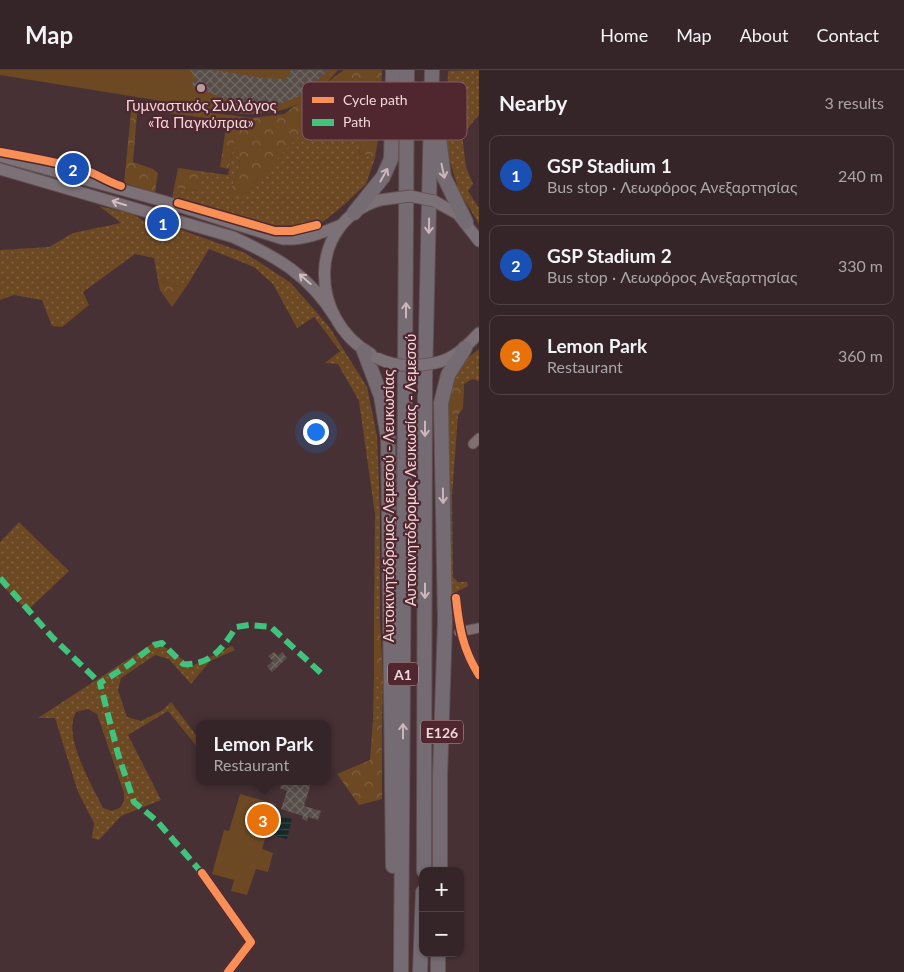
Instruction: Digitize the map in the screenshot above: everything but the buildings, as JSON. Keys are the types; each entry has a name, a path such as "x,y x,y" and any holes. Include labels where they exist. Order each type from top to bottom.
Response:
{"highway":[{"path":"354,213 383,177 390,159 391,140"},
{"name":"Αυτοκινητόδρομος Λεμεσού - Λευκωσίας","path":"401,972 407,140"},
{"name":"Αυτοκινητόδρομος Λευκωσίας - Λεμεσού","path":"424,867 426,380 431,140"},
{"path":"439,140 443,169 452,195 466,222"},
{"path":"433,867 434,708 450,596 442,397 448,375 471,343"},
{"path":"364,351 381,396 385,417 390,475 389,640 392,726 393,972"},
{"name":"E126","path":"440,867 440,776 445,621 450,596"},
{"path":"425,835 432,786"},
{"path":"420,972 422,912"},
{"path":"433,957 433,972"},
{"path":"438,957 438,972"}],"main road":[{"path":"0,156 163,201 283,239 298,240 341,225"},
{"path":"0,169 233,237 262,250 293,269 321,295 352,340 364,351 386,362 406,366 447,360 471,343 479,333"},
{"path":"335,317 325,287 324,266 329,243 341,225 354,213 380,200 410,196 434,201 458,214 479,241"}],"street":[{"path":"450,596 466,652 479,675"},
{"path":"459,632 479,628"},
{"path":"202,873 251,942 228,972"}],"green space":[{"name":"Γυμναστικός Συλλόγος «Τα Παγκύπρια»","path":"0,70 338,70 327,82 302,82 302,102 285,109 258,114 242,114 0,75"},
{"path":"344,70 382,70 382,82 328,82"},
{"path":"479,70 479,115 467,129 467,82 448,82 448,71"},
{"path":"302,101 302,137 298,137 253,184 249,197 229,195 240,164 235,139 229,169 220,167 227,121 168,113 167,107 252,118 284,114"},
{"path":"132,102 138,103 133,162 153,169 158,173 155,193 124,183"},
{"path":"298,136 302,136 302,140 362,140 359,153 375,158 366,184 324,221 294,228 266,228 172,199 174,188 199,191 199,171 228,175 235,138 240,164 229,195 253,184"},
{"path":"362,140 378,140 375,158 359,153"},
{"path":"446,140 463,140 466,167 473,184 468,191 479,208 479,224 459,191 446,148"},
{"path":"178,168 199,171 199,191 174,188"},
{"path":"99,206 133,214 154,228 182,230 245,253 291,283 330,328 367,387 377,436 380,512 380,621 374,620 375,514 359,401 338,364 325,363 340,351 314,317 297,328 273,284 254,267 209,249 188,284 158,281 154,258 135,254 83,292 89,305 62,327 52,326 42,300 14,295 0,300 0,250 49,247 73,233 121,223"},
{"path":"158,281 188,284 172,307 160,290"},
{"path":"479,349 479,381 472,379 464,384 464,388 459,385 448,386 465,360"},
{"path":"459,385 464,388 463,408 458,415 444,412 448,386"},
{"path":"444,412 458,415 452,496 453,577 458,582 467,582 468,586 452,594"},
{"path":"19,522 69,571 27,611 0,583 0,542"},
{"path":"374,620 380,621 383,679 374,676"},
{"path":"156,641 192,666 232,646 235,650 210,661 191,684 169,659 155,655 121,678 118,690 127,717 141,721 163,710 171,702 196,735 196,745 168,711 128,735 161,800 121,816 99,840 92,838 94,823 78,792 55,718 38,718","holes":["88,709 97,714 124,793 124,801 120,808 112,811 103,808 75,747 73,722 76,712"]},
{"path":"374,676 383,679 382,723 373,720"},
{"path":"373,720 382,723 382,799 359,805 337,774 370,760"},
{"path":"240,794 276,804 262,849 273,853 268,872 256,869 247,895 231,891 234,880 212,874 224,830 229,831"}],"water":[{"path":"279,815 292,819 287,839 273,836"}],"marked path":[{"path":"0,578 53,638 100,683"},
{"path":"202,873 157,821 134,802 118,754 100,683 127,666 154,645 162,643 183,664 201,662 215,654 236,627 249,625 271,627 321,673"}],"cycle path":[{"path":"0,152 85,170 121,186"},
{"path":"178,203 275,231 292,231 317,225"},
{"path":"456,598 463,638 469,656 479,675"},
{"path":"202,873 251,942 228,972"}],"place":[{"name":"Γυμναστικός Συλλόγος «Τα Παγκύπρια»","path":"201,88"},
{"name":"GSP Stadium 2","path":"73,169"},
{"name":"GSP Stadium 1","path":"163,223"},
{"name":"Lemon Park","path":"263,820"}]}
